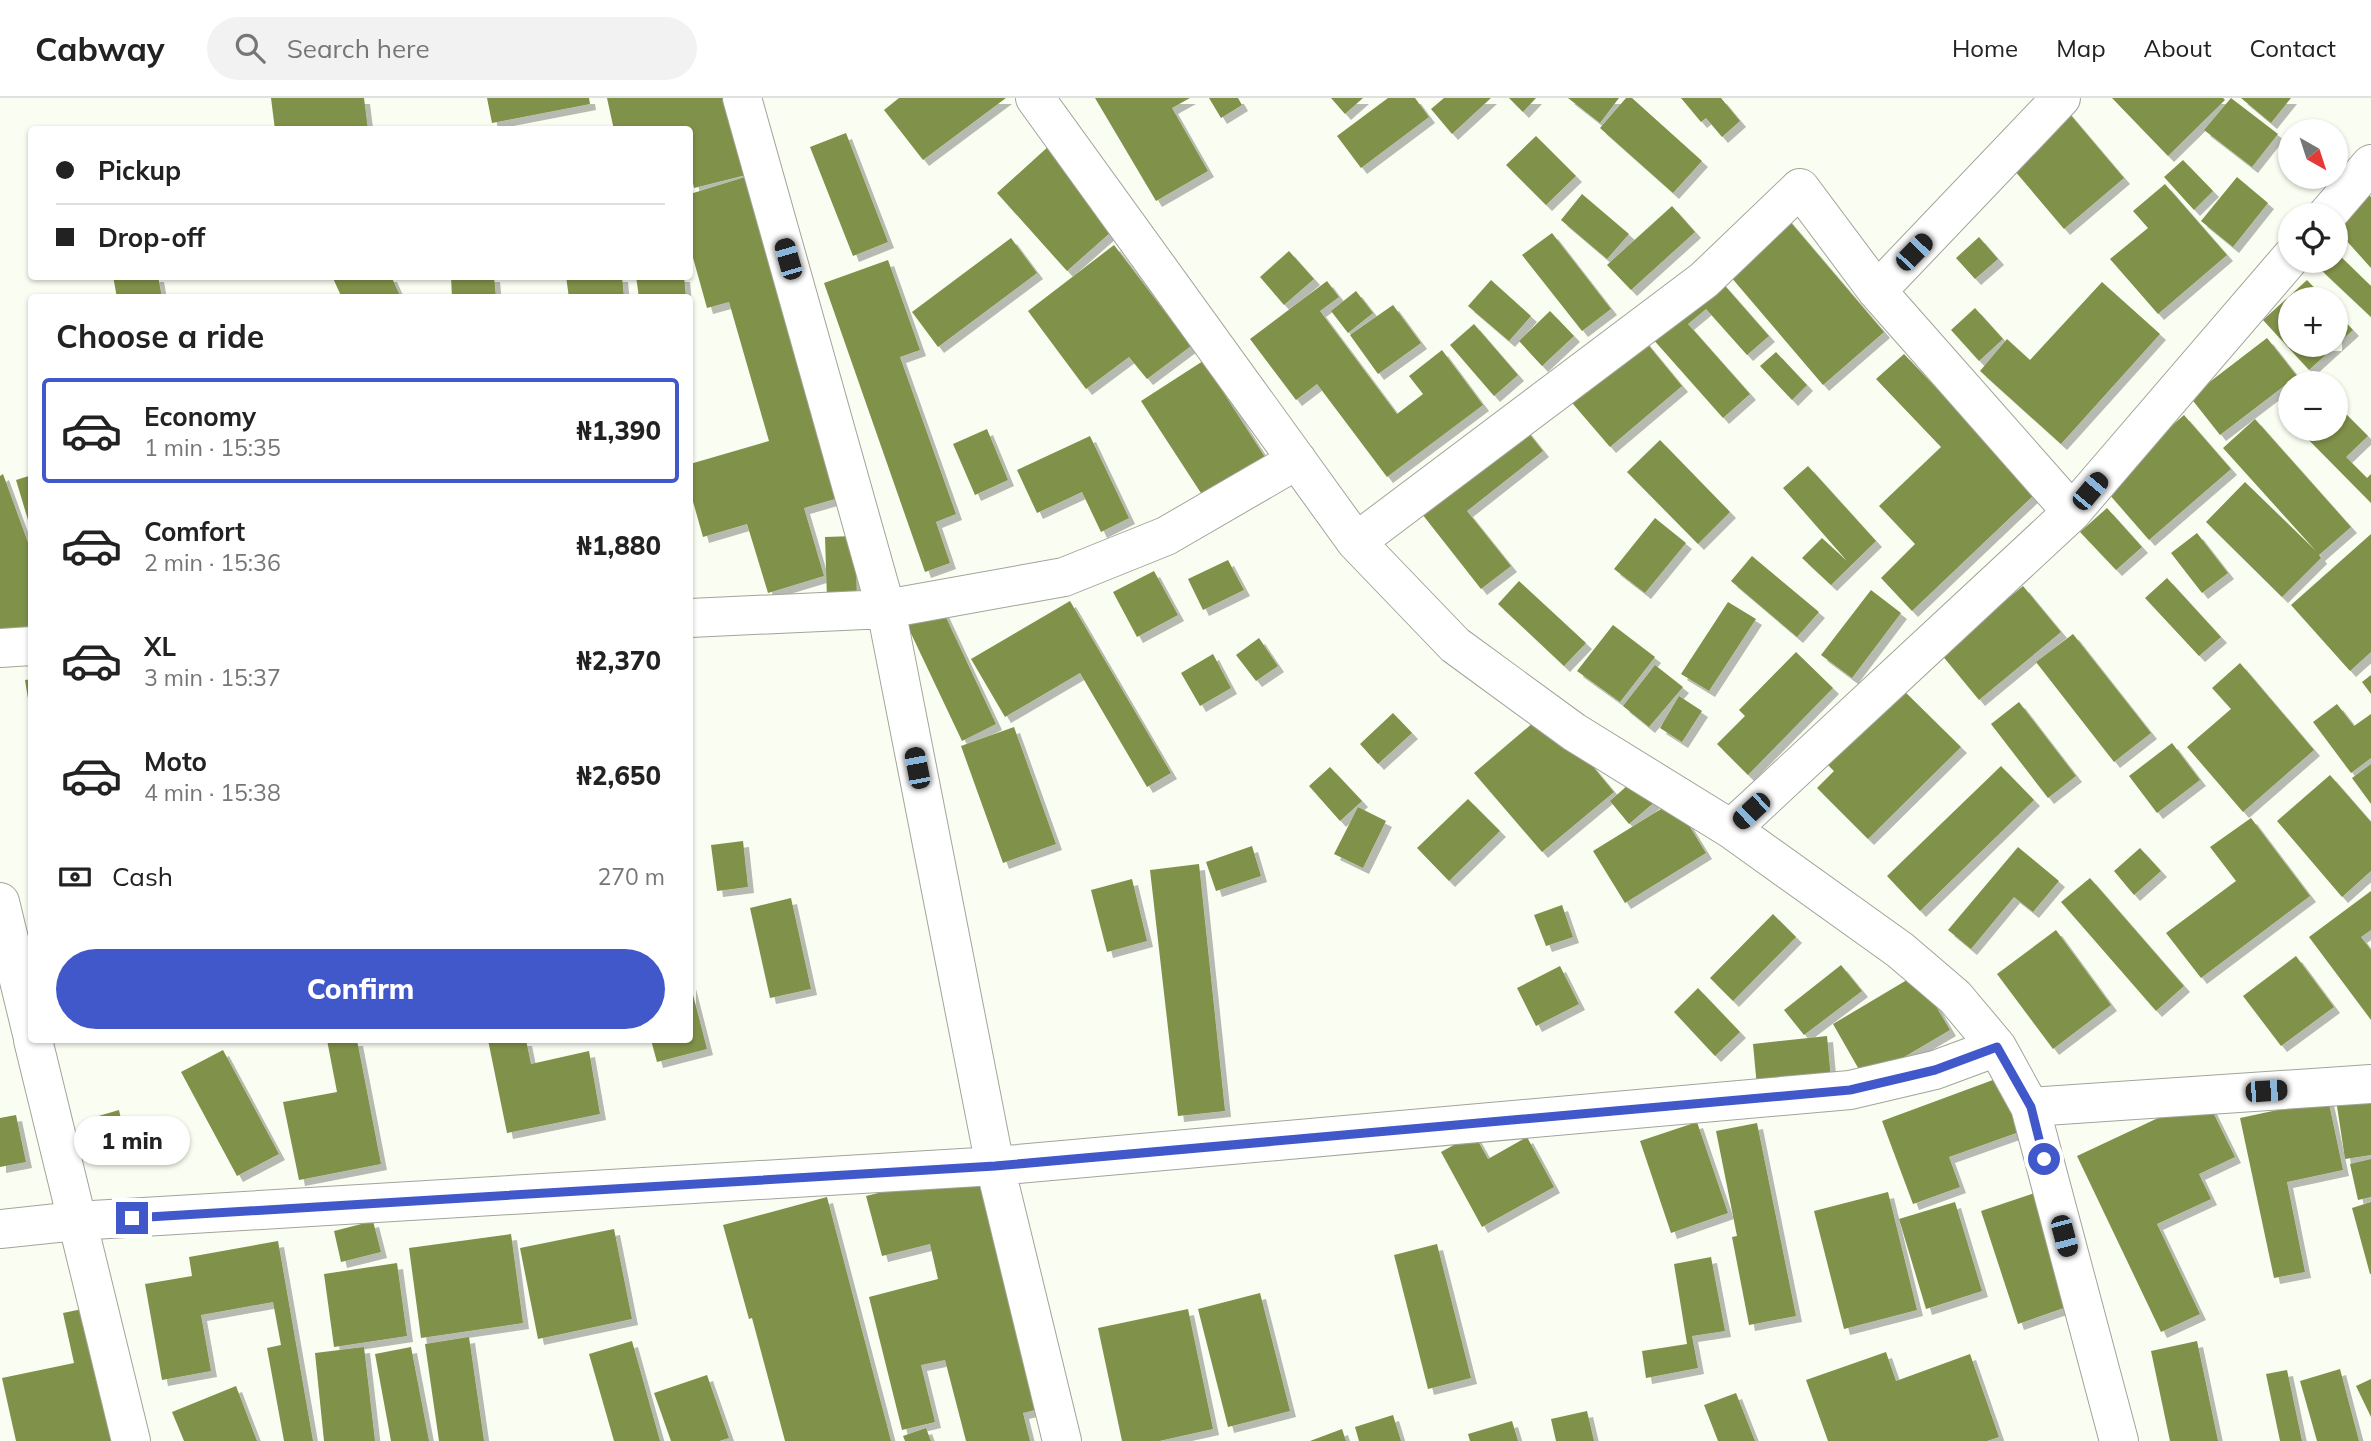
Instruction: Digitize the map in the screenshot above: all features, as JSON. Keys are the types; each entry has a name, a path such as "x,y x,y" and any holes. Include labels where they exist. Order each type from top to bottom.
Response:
{"street":[{"path":"742,98 886,609 995,1166 1062,1441"},
{"path":"1035,98 1356,542 1455,645 1574,732 1731,829 1900,950 1955,998 1997,1047 2031,1107 2119,1441"},
{"path":"1877,291 2061,98"},
{"path":"2337,203 2371,164"},
{"path":"1356,542 1704,279 1800,188 1877,291 2072,512"},
{"path":"1731,829 2072,512 2278,272"},
{"path":"693,618 886,609 1064,578 1166,536 1297,460"},
{"path":"0,648 28,646"},
{"path":"0,902 28,1018"},
{"path":"34,1043 131,1441"},
{"path":"0,1229 76,1222 995,1166 1850,1090 1935,1070 1997,1047"},
{"path":"2031,1107 2371,1084"}],"building":[{"path":"271,98 364,98 368,126 274,126"},
{"path":"487,98 589,98 590,104 492,123"},
{"path":"607,98 736,98 754,173 694,188 693,126 613,126"},
{"path":"899,98 1006,98 923,160 884,110"},
{"path":"1095,98 1190,98 1172,108 1208,171 1156,201"},
{"path":"1209,98 1238,98 1242,105 1221,118"},
{"path":"1331,98 1363,98 1345,114"},
{"path":"1388,98 1415,98 1429,117 1361,168 1337,136"},
{"path":"1444,98 1491,98 1452,134 1431,109"},
{"path":"1509,98 1536,98 1523,112"},
{"path":"1568,98 1619,98 1600,123"},
{"path":"1626,98 1632,98 1702,161 1673,193 1600,128"},
{"path":"1681,98 1721,98 1740,121 1722,137 1706,118 1701,122"},
{"path":"2112,98 2223,98 2225,100 2168,156"},
{"path":"2231,98 2278,134 2252,167 2204,130"},
{"path":"2241,98 2291,98 2271,123"},
{"path":"2063,106 2124,178 2064,229 2003,157"},
{"path":"846,133 888,242 853,256 810,147"},
{"path":"1536,136 1576,176 1546,205 1506,165"},
{"path":"1050,145 1120,224 1067,271 997,193"},
{"path":"2183,160 2213,191 2194,210 2164,177"},
{"path":"755,174 849,495 804,508 824,576 768,593 747,524 703,537 693,502 693,463 769,441 729,302 707,308 693,258 693,193"},
{"path":"2237,177 2268,203 2233,247 2201,221"},
{"path":"2165,184 2227,255 2158,314 2110,259 2148,228 2133,211"},
{"path":"1582,194 1629,234 1607,259 1561,220"},
{"path":"2369,195 2371,197 2371,268 2348,242 2348,217"},
{"path":"1672,206 1695,232 1631,290 1607,265"},
{"path":"1781,211 1884,332 1823,385 1719,263"},
{"path":"1552,233 1611,309 1582,331 1522,255"},
{"path":"1979,237 1998,259 1975,279 1956,258"},
{"path":"1011,238 1037,273 938,347 912,312"},
{"path":"1114,245 1191,346 1147,379 1129,357 1086,389 1028,311"},
{"path":"1289,251 1314,279 1284,305 1260,277"},
{"path":"888,260 920,350 900,357 956,514 936,522 950,563 925,572 824,283"},
{"path":"2348,264 2371,286 2371,317 2348,295 2348,287 2339,287 2324,273 2348,273"},
{"path":"1711,270 1769,336 1747,355 1706,309 1688,324 1750,394 1723,418 1644,329"},
{"path":"114,280 159,280 161,294 116,294"},
{"path":"334,280 393,280 399,294 340,294"},
{"path":"451,280 494,280 496,294 452,294"},
{"path":"567,280 622,280 624,294 568,294"},
{"path":"637,280 684,280 686,294 638,294"},
{"path":"1491,280 1531,316 1509,341 1468,306"},
{"path":"2307,280 2314,287 2299,287"},
{"path":"1327,281 1339,297 1320,311 1397,414 1423,394 1409,376 1442,350 1483,405 1387,477 1317,384 1296,400 1250,339"},
{"path":"2102,282 2160,334 2061,444 1980,371 2007,339 2030,360"},
{"path":"1356,291 1373,313 1348,333 1331,311"},
{"path":"1393,305 1421,343 1378,374 1350,335"},
{"path":"2278,306 2278,336 2263,320"},
{"path":"1975,308 2003,339 1979,361 1951,330"},
{"path":"1550,311 1574,336 1542,366 1519,341"},
{"path":"1474,324 1518,375 1494,396 1450,345"},
{"path":"1640,335 1682,386 1610,447 1567,397"},
{"path":"2267,338 2278,352 2278,357 2282,357 2293,371 2278,371 2278,391 2220,435 2190,397"},
{"path":"1776,352 1807,385 1792,400 1760,366"},
{"path":"1904,354 2036,493 1912,611 1881,578 1915,544 1879,506 1941,447 1876,379"},
{"path":"2297,357 2323,357 2309,370"},
{"path":"1203,361 1274,471 1212,510 1141,401"},
{"path":"2184,415 2231,469 2149,540 2102,486"},
{"path":"2348,416 2368,436 2346,457 2367,478 2371,474 2371,503 2310,441 2348,441"},
{"path":"2255,419 2351,527 2319,555 2321,558 2282,597 2206,522 2245,482 2316,551 2223,448"},
{"path":"1520,422 1543,451 1467,511 1511,566 1481,589 1415,505"},
{"path":"987,429 1008,480 975,495 953,444"},
{"path":"1090,436 1129,518 1101,532 1082,492 1037,513 1017,470"},
{"path":"1660,440 1730,512 1698,544 1627,472"},
{"path":"1808,466 1876,541 1831,585 1802,558 1822,538 1847,561 1783,488"},
{"path":"3,474 28,543 28,634 0,642 0,476"},
{"path":"28,476 28,520 16,480"},
{"path":"2107,508 2142,547 2116,570 2080,532"},
{"path":"1655,518 1686,543 1645,593 1614,569"},
{"path":"2197,533 2228,573 2202,593 2171,553"},
{"path":"2371,534 2371,652 2350,671 2291,605"},
{"path":"855,536 857,599 827,599 825,537"},
{"path":"1752,556 1819,612 1797,637 1731,581"},
{"path":"1228,560 1244,590 1203,610 1188,579"},
{"path":"1154,571 1178,615 1137,637 1113,592"},
{"path":"2167,578 2221,637 2199,656 2145,598"},
{"path":"1519,581 1586,643 1564,666 1498,604"},
{"path":"2023,586 2061,632 1979,700 1941,654"},
{"path":"1871,590 1901,613 1852,678 1821,655"},
{"path":"1070,601 1171,773 1147,787 1080,673 1005,717 971,659"},
{"path":"1728,602 1756,619 1709,691 1681,674"},
{"path":"942,609 996,724 962,741 907,625"},
{"path":"1613,625 1655,657 1620,702 1577,671"},
{"path":"2073,634 2151,733 2114,762 2036,662"},
{"path":"1259,638 1278,666 1256,681 1236,655"},
{"path":"1796,652 1833,688 1748,775 1717,744 1745,716 1739,710"},
{"path":"1213,654 1231,688 1200,706 1181,673"},
{"path":"2240,663 2314,750 2243,812 2187,747 2231,709 2212,688"},
{"path":"1655,665 1683,687 1649,727 1623,706"},
{"path":"2371,675 2371,694 2362,682"},
{"path":"1899,686 1961,747 1868,839 1817,788 1834,771 1824,761"},
{"path":"1679,696 1702,711 1682,742 1660,728"},
{"path":"2019,702 2076,776 2048,798 1991,724"},
{"path":"2337,704 2354,726 2371,714 2371,758 2351,773 2313,722"},
{"path":"1547,711 1614,792 1542,852 1474,773"},
{"path":"1393,713 1412,733 1378,764 1360,744"},
{"path":"1014,727 1056,844 1003,863 961,746"},
{"path":"2172,743 2200,780 2157,813 2129,776"},
{"path":"2371,764 2371,804 2352,778"},
{"path":"2001,766 2034,800 1920,911 1887,876"},
{"path":"1330,767 1362,801 1340,821 1309,786"},
{"path":"2330,775 2371,822 2371,871 2342,897 2277,821"},
{"path":"1638,776 1658,799 1629,824 1610,801"},
{"path":"1468,799 1500,831 1449,881 1417,848"},
{"path":"1674,801 1706,853 1625,903 1593,851"},
{"path":"1358,807 1386,821 1363,868 1334,854"},
{"path":"2251,818 2310,896 2201,978 2166,933 2236,881 2210,847"},
{"path":"743,841 748,887 717,891 711,845"},
{"path":"1252,846 1261,876 1216,891 1206,862"},
{"path":"2018,847 2059,881 2033,912 2014,897 1971,949 1948,930"},
{"path":"2140,848 2161,871 2134,895 2114,871"},
{"path":"1199,864 1225,1111 1178,1116 1150,870"},
{"path":"2090,878 2184,986 2156,1011 2061,902"},
{"path":"1132,879 1147,941 1107,952 1091,890"},
{"path":"2371,891 2371,930 2361,937 2371,950 2371,1020 2309,937"},
{"path":"791,898 811,989 770,998 750,908"},
{"path":"1562,905 1573,937 1546,946 1534,915"},
{"path":"1773,914 1796,937 1733,1001 1710,978"},
{"path":"2056,930 2111,1005 2053,1049 1997,974"},
{"path":"2296,956 2334,1007 2281,1046 2243,996"},
{"path":"1841,965 1862,991 1804,1035 1784,1010"},
{"path":"1560,966 1579,1004 1536,1026 1517,988"},
{"path":"1917,974 1950,1030 1865,1080 1833,1024"},
{"path":"1698,988 1740,1032 1715,1056 1674,1012"},
{"path":"693,995 707,1049 657,1062 652,1043 693,1043"},
{"path":"1827,1036 1831,1079 1757,1087 1753,1044"},
{"path":"328,1043 358,1043 381,1164 299,1180 283,1102 337,1092"},
{"path":"489,1043 527,1043 531,1064 589,1051 600,1114 507,1133"},
{"path":"223,1050 279,1154 237,1176 181,1072"},
{"path":"2001,1077 2022,1131 1949,1157 1960,1187 1913,1204 1882,1121"},
{"path":"2205,1096 2235,1157 2199,1174 2211,1199 2157,1224 2200,1314 2161,1332 2077,1156"},
{"path":"2328,1099 2343,1170 2287,1182 2305,1272 2274,1278 2240,1118"},
{"path":"2371,1101 2371,1155 2345,1159 2337,1106"},
{"path":"119,1110 128,1149 105,1155 95,1117"},
{"path":"16,1115 26,1162 0,1167 0,1118"},
{"path":"1697,1122 1728,1213 1671,1233 1640,1141"},
{"path":"1757,1123 1796,1316 1749,1325 1732,1237 1737,1236 1716,1131"},
{"path":"1474,1134 1488,1159 1527,1137 1554,1187 1482,1227 1441,1152"},
{"path":"2371,1159 2371,1197 2358,1200 2350,1164"},
{"path":"991,1165 1051,1406 1023,1413 1030,1441 966,1441 945,1360 921,1365 935,1422 902,1430 869,1297 938,1279 930,1244 882,1256 866,1196"},
{"path":"2041,1191 2078,1303 2018,1324 1981,1211"},
{"path":"1888,1192 1917,1310 1844,1329 1814,1211"},
{"path":"827,1197 891,1441 785,1441 752,1318 749,1319 723,1225"},
{"path":"1955,1202 1982,1291 1926,1309 1899,1219"},
{"path":"2371,1202 2371,1274 2370,1274 2352,1208"},
{"path":"373,1221 381,1252 341,1262 334,1231"},
{"path":"614,1229 632,1319 538,1339 520,1248"},
{"path":"511,1234 523,1323 421,1338 409,1248"},
{"path":"278,1241 313,1441 284,1441 267,1348 281,1345 273,1302 201,1315 211,1371 162,1380 145,1284 192,1276 189,1257"},
{"path":"1437,1244 1471,1378 1428,1389 1394,1255"},
{"path":"1711,1257 1725,1331 1692,1336 1698,1368 1646,1378 1642,1351 1687,1344 1674,1264"},
{"path":"397,1263 407,1336 334,1347 324,1274"},
{"path":"1260,1293 1290,1411 1228,1427 1198,1309"},
{"path":"92,1307 122,1441 16,1441 2,1378 74,1363 63,1313"},
{"path":"1188,1309 1213,1429 1159,1441 1122,1441 1098,1328"},
{"path":"469,1337 484,1441 439,1441 425,1344"},
{"path":"632,1341 660,1441 614,1441 589,1354"},
{"path":"2197,1341 2218,1441 2170,1441 2151,1351"},
{"path":"364,1347 375,1441 324,1441 315,1353"},
{"path":"411,1347 429,1441 391,1441 375,1354"},
{"path":"1886,1352 1896,1381 1970,1354 1999,1437 1987,1441 1828,1441 1806,1380"},
{"path":"2340,1369 2359,1441 2317,1441 2300,1381"},
{"path":"2287,1370 2302,1441 2280,1441 2266,1374"},
{"path":"707,1375 729,1438 719,1441 671,1441 654,1393"},
{"path":"2371,1379 2371,1417 2356,1386"},
{"path":"236,1386 257,1441 184,1441 172,1412"},
{"path":"1736,1393 1755,1441 1718,1441 1704,1405"},
{"path":"1587,1411 1594,1441 1556,1441 1551,1419"},
{"path":"1393,1415 1401,1441 1359,1441 1355,1427"},
{"path":"1512,1421 1518,1441 1470,1441 1468,1434"},
{"path":"926,1428 931,1441 905,1441 903,1436"},
{"path":"1342,1429 1346,1441 1310,1441"}],"route":[{"path":"132,1218 995,1166 1850,1090 1935,1070 1997,1047 2031,1107 2044,1159"}]}
